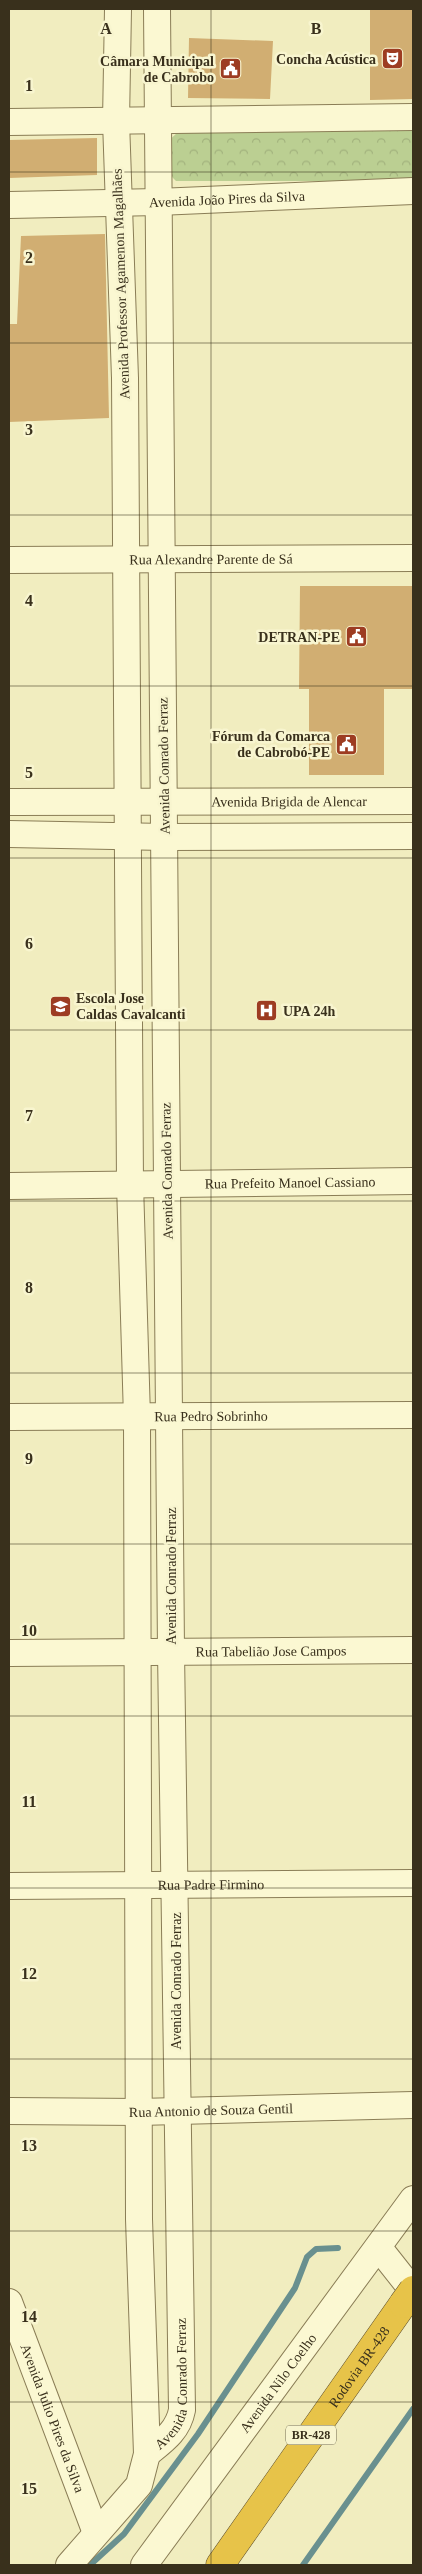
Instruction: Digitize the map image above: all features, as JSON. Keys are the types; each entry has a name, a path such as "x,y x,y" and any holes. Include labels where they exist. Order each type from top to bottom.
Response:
{"highway":[{"name":"Rodovia BR-428","path":"220,2565 410,2295"}],"street":[{"name":"Avenida Professor Agamenon Magalhães","path":"118,9 116,121 125,378 125,560"},
{"path":"156,9 162,560"},
{"path":"9,122 158,122 413,117"},
{"name":"Avenida João Pires da Silva","path":"9,205 158,202 413,191"},
{"path":"125,378 159,375"},
{"name":"Rua Alexandre Parente de Sá","path":"9,560 413,558"},
{"name":"Avenida Conrado Ferraz","path":"125,560 131,1008 130,1184 138,1417 139,2112 141,2270 147,2454"},
{"name":"Avenida Conrado Ferraz","path":"147,2454 172,2433 181,2416 176,1885 171,1651 162,560"},
{"path":"127,681 163,678"},
{"path":"331,801 333,836"},
{"name":"Avenida Brigida de Alencar","path":"9,802 413,801"},
{"path":"9,834 165,837 413,836"},
{"path":"131,1008 165,1006"},
{"name":"Rua Prefeito Manoel Cassiano","path":"9,1186 413,1180"},
{"path":"134,1302 169,1299"},
{"name":"Rua Pedro Sobrinho","path":"9,1417 413,1415"},
{"path":"137,1524 170,1521"},
{"name":"Rua Tabelião Jose Campos","path":"9,1653 413,1650"},
{"path":"138,1764 173,1764"},
{"name":"Rua Padre Firmino","path":"9,1886 413,1883"},
{"name":"Rua Antonio de Souza Gentil","path":"9,2111 139,2112 413,2105"},
{"name":"Avenida Nilo Coelho","path":"144,2565 413,2200"},
{"path":"379,2248 410,2295"},
{"path":"141,2270 180,2267"},
{"name":"Avenida Julio Pires da Silva","path":"9,2302 96,2533"},
{"path":"68,2565 138,2485 147,2454"}],"green space":[{"path":"413,130 413,181 176,181 165,170 166,143 177,133"}],"building":[{"name":"Concha Acústica","path":"370,9 413,9 413,99 370,100"},
{"name":"Câmara Municipal de Cabrobo","path":"189,38 273,41 270,99 188,98"},
{"path":"97,138 97,175 9,178 9,140"},
{"path":"105,234 109,418 9,422 9,324 17,324 21,236"},
{"name":"DETRAN-PE","path":"300,586 413,586 413,689 384,689 384,775 309,775 309,689 299,689"}],"waterway":[{"path":"90,2565 124,2534 198,2434 295,2288 307,2257 316,2249 338,2248"},
{"path":"303,2565 413,2409"}],"place":[{"name":"Concha Acústica","path":"392,59"},
{"name":"Câmara Municipal de Cabrobo","path":"230,69"},
{"name":"DETRAN-PE","path":"356,637"},
{"name":"Fórum da Comarca de Cabrobó-PE","path":"346,744"},
{"name":"Escola Jose Caldas Cavalcanti","path":"60,1006"},
{"name":"UPA 24h","path":"267,1011"}]}
